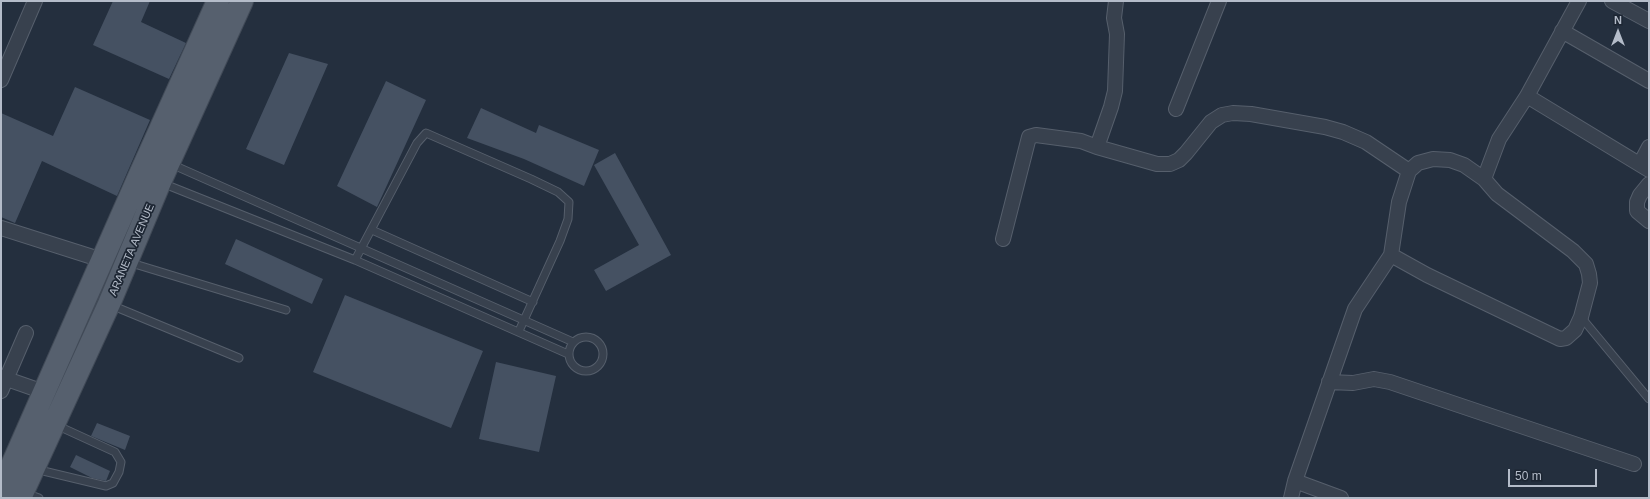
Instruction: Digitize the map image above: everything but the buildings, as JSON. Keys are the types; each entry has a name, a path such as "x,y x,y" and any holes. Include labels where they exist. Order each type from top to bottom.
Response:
{"main road":[{"name":"ARANETA AVENUE","path":"1,490 23,466 44,420 109,304 143,226 155,168 218,1"},
{"name":"ARANETA AVENUE","path":"44,420 44,392 122,216 155,168 242,1"},
{"path":"122,216 143,226"},
{"name":"ARANETA AVENUE","path":"23,466 27,496"}],"street":[{"path":"1,80 35,1"},
{"path":"1097,147 1115,91 1117,34 1114,18 1116,1"},
{"path":"1176,109 1219,1"},
{"path":"1484,179 1499,139 1527,96 1579,1"},
{"path":"1612,1 1649,21"},
{"path":"1562,31 1649,80"},
{"path":"1527,96 1644,167 1649,147"},
{"path":"1003,239 1029,137 1036,134 1080,141 1157,164 1170,164 1179,160 1211,122 1222,114 1251,114 1325,127 1343,132 1366,142 1409,172"},
{"path":"1291,498 1295,481 1355,309 1391,255 1399,202 1409,172 1418,163 1433,159 1450,160 1464,165 1484,179 1497,194 1573,251 1586,264 1590,283 1581,317 1575,330 1566,338 1560,339 1427,275 1391,255"},
{"path":"1649,184 1640,195 1637,202 1637,211 1649,221"},
{"path":"1,228 102,260"},
{"path":"26,332 3,382 44,392"},
{"path":"1329,382 1354,383 1374,379 1390,382 1634,464"},
{"path":"1295,481 1341,498"}],"lane":[{"path":"355,260 417,143 426,133 542,184 558,192 569,202 568,219 519,331"},
{"path":"155,168 316,228 573,342"},
{"path":"155,168 310,241 519,331 568,354"},
{"path":"310,241 316,228"},
{"path":"372,230 532,302"},
{"path":"126,262 286,310"},
{"path":"406,282 412,271"},
{"path":"438,296 444,284"},
{"path":"109,304 239,358"},
{"path":"1581,317 1649,399"},
{"path":"588,337 599,343 603,350 603,357 598,366 590,371 577,369 572,365 568,354 573,342 580,338 588,337"},
{"path":"23,466 106,486 112,483 119,472 121,462 115,452 44,420"}]}
